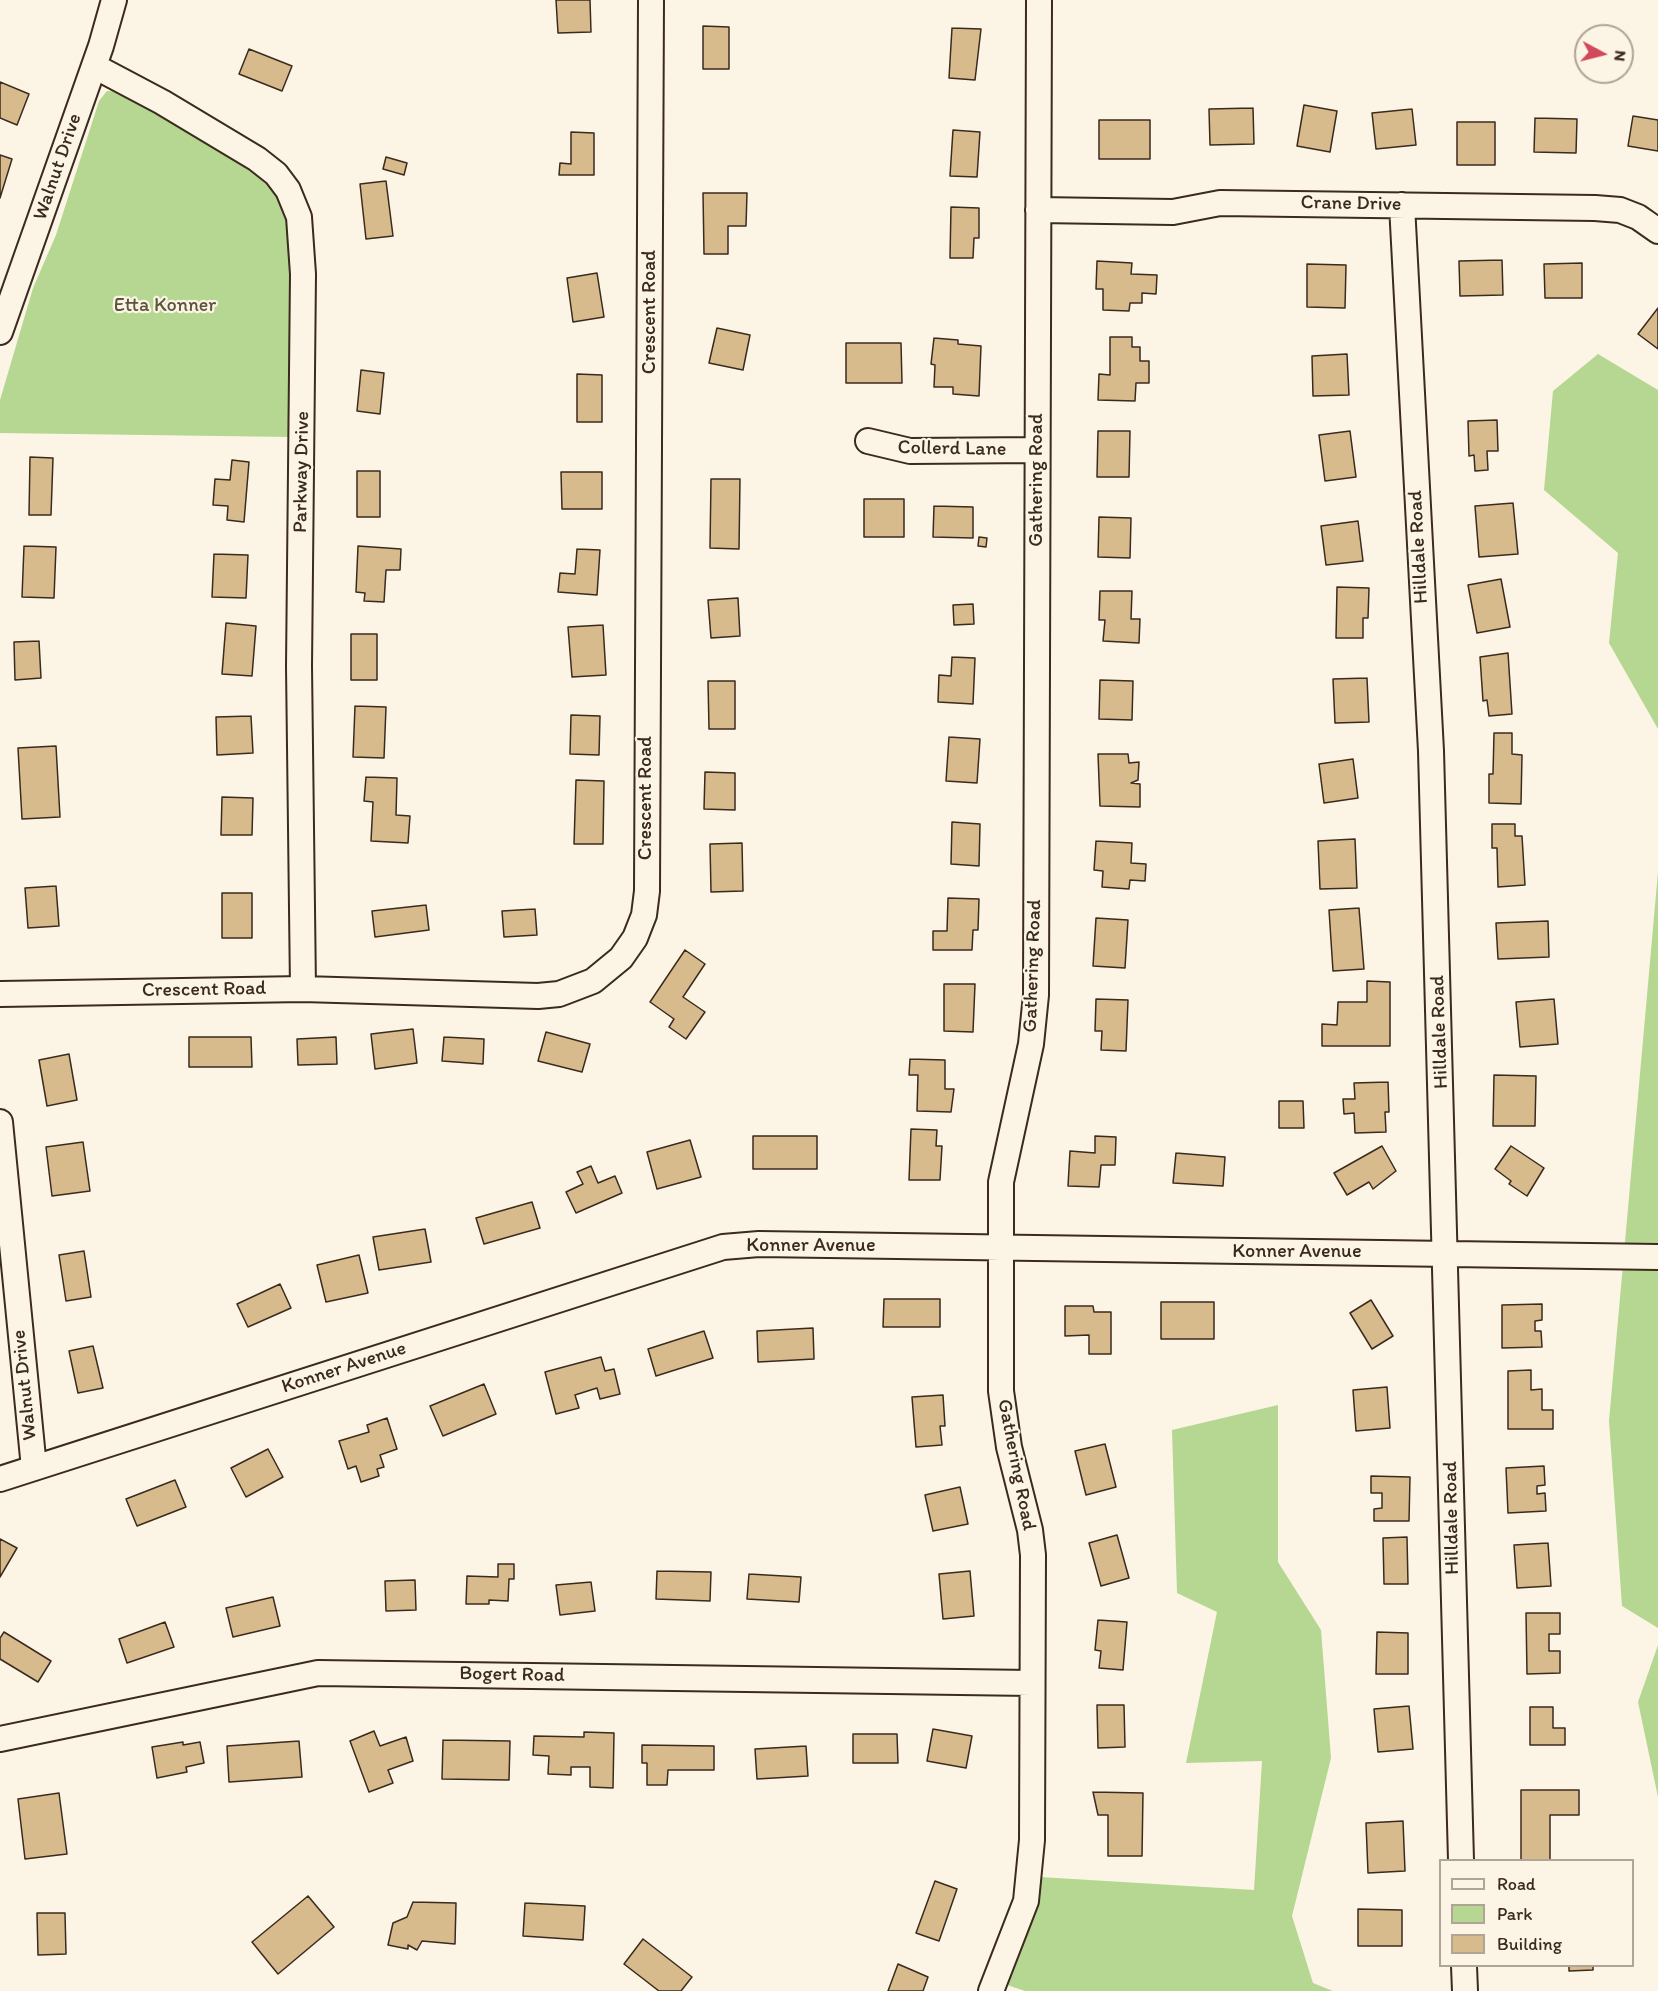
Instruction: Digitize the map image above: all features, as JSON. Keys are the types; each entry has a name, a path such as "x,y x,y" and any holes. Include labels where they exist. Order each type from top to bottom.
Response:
{"street":[{"name":"Walnut Drive","path":"0,332 94,66 114,0"},
{"name":"Crescent Road","path":"0,994 303,989 445,995 559,994 593,981 621,958 635,938 644,915 646,891 645,782 650,534 651,0"},
{"name":"Gathering Road","path":"991,1991 1026,1901 1031,1869 1033,1555 1030,1530 1009,1447 1001,1391 1002,1182 1031,1044 1035,995 1040,0"},
{"name":"Parkway Drive","path":"94,66 172,108 257,159 276,174 288,190 299,217 303,274 299,666 303,989"},
{"name":"Crane Drive","path":"1038,210 1154,213 1173,212 1220,203 1620,210 1638,217 1658,231"},
{"name":"Hilldale Road","path":"1402,205 1431,751 1461,1859"},
{"name":"Collerd Lane","path":"868,441 910,451 1037,450"},
{"name":"Walnut Drive","path":"0,1122 34,1468"},
{"name":"Konner Avenue","path":"0,1479 723,1247 759,1244 1658,1257"},
{"name":"Bogert Road","path":"0,1739 318,1673 1031,1683"},
{"path":"1464,1967 1465,1991"}],"green space":[{"name":"Etta Konner","path":"107,91 126,92 234,153 273,187 283,200 290,225 294,284 292,437 0,433 0,400 33,288 56,235 99,101"},
{"path":"1598,354 1658,390 1658,729 1609,643 1618,553 1544,490 1553,391"},
{"path":"1658,872 1658,1628 1622,1606 1609,1421"},
{"path":"1278,1405 1278,1562 1321,1630 1331,1758 1292,1916 1313,1983 1333,1991 1025,1991 1004,1984 1040,1877 1254,1890 1262,1761 1186,1763 1217,1612 1177,1593 1172,1430"},
{"path":"1658,1645 1658,1797 1638,1702"}],"building":[{"path":"556,0 590,0 591,32 558,33"},
{"path":"703,26 729,27 729,69 703,69"},
{"path":"952,28 981,29 975,80 949,78"},
{"path":"249,49 292,66 282,91 239,74"},
{"path":"0,82 29,94 17,125 0,118"},
{"path":"1304,105 1337,111 1330,152 1297,146"},
{"path":"1253,108 1254,144 1210,145 1209,109"},
{"path":"1412,109 1416,145 1376,149 1372,113"},
{"path":"1633,116 1658,120 1658,151 1628,146"},
{"path":"1535,118 1577,119 1576,153 1534,152"},
{"path":"1099,120 1150,120 1150,159 1099,159"},
{"path":"1457,122 1495,122 1495,165 1457,165"},
{"path":"953,130 980,132 977,177 950,176"},
{"path":"571,132 594,133 594,175 559,175 560,163 571,164"},
{"path":"0,155 12,159 0,198"},
{"path":"386,157 407,163 404,175 383,169"},
{"path":"386,181 393,236 366,239 360,184"},
{"path":"703,193 747,193 746,226 728,226 728,254 704,254"},
{"path":"951,207 979,208 979,238 974,238 973,258 950,258"},
{"path":"1502,260 1503,295 1460,296 1459,261"},
{"path":"1097,261 1132,263 1131,274 1157,275 1156,294 1142,293 1142,303 1130,303 1129,311 1103,310 1103,289 1096,289"},
{"path":"1582,263 1582,298 1545,298 1544,264"},
{"path":"1307,264 1346,265 1345,308 1307,307"},
{"path":"597,273 604,317 573,322 567,278"},
{"path":"1658,308 1658,349 1638,334"},
{"path":"717,328 750,335 743,370 709,363"},
{"path":"1110,337 1132,337 1132,347 1140,347 1140,361 1149,361 1149,383 1136,383 1135,401 1098,400 1099,374 1110,375"},
{"path":"934,338 958,340 958,344 981,346 979,396 953,394 953,387 934,387 935,365 931,364"},
{"path":"846,343 901,343 902,383 846,383"},
{"path":"1347,354 1349,395 1313,396 1312,356"},
{"path":"361,370 384,373 380,414 357,411"},
{"path":"577,374 602,375 602,422 577,422"},
{"path":"1497,420 1498,451 1487,451 1488,470 1475,471 1474,455 1469,456 1468,421"},
{"path":"1098,431 1130,431 1129,477 1097,477"},
{"path":"1350,431 1356,477 1325,481 1319,435"},
{"path":"30,457 53,458 51,515 29,515"},
{"path":"232,460 249,462 244,522 227,520 228,506 213,505 215,479 230,480"},
{"path":"357,471 380,471 380,517 357,517"},
{"path":"561,472 602,472 602,509 562,509"},
{"path":"711,479 740,479 739,549 710,548"},
{"path":"864,499 904,499 904,537 864,537"},
{"path":"1513,503 1518,554 1479,557 1475,506"},
{"path":"934,506 973,507 973,538 933,537"},
{"path":"1099,517 1131,518 1130,558 1098,557"},
{"path":"1358,521 1363,561 1326,565 1321,526"},
{"path":"979,537 987,538 986,547 978,546"},
{"path":"24,546 56,547 54,598 22,597"},
{"path":"358,546 401,549 400,570 386,570 384,602 364,601 365,593 356,592"},
{"path":"577,549 600,550 597,595 558,592 560,573 575,574"},
{"path":"214,554 248,555 246,598 212,597"},
{"path":"1501,579 1510,627 1477,633 1468,585"},
{"path":"1337,587 1369,588 1368,618 1363,618 1363,638 1336,638"},
{"path":"1100,591 1132,591 1131,619 1140,619 1139,643 1103,641 1105,620 1099,620"},
{"path":"738,598 740,636 711,638 708,600"},
{"path":"973,604 974,624 954,625 953,605"},
{"path":"226,623 256,626 252,676 222,674"},
{"path":"603,625 606,675 572,677 568,627"},
{"path":"351,634 377,634 377,680 351,680"},
{"path":"39,641 41,678 15,680 14,642"},
{"path":"1508,653 1512,714 1489,716 1487,700 1483,701 1480,657"},
{"path":"952,657 975,658 973,704 938,702 939,675 951,676"},
{"path":"1367,678 1369,722 1335,723 1333,679"},
{"path":"1100,680 1133,681 1132,720 1099,719"},
{"path":"708,681 735,681 735,729 709,729"},
{"path":"355,706 386,707 384,758 353,757"},
{"path":"571,715 600,716 599,755 570,754"},
{"path":"251,716 253,753 217,755 216,717"},
{"path":"1494,733 1512,733 1512,754 1522,755 1521,804 1489,803 1489,774 1493,774"},
{"path":"949,737 980,739 977,783 946,781"},
{"path":"56,746 60,817 22,819 18,748"},
{"path":"1098,754 1128,754 1129,763 1139,762 1138,780 1131,783 1140,784 1140,807 1100,806"},
{"path":"1353,759 1358,798 1324,803 1319,764"},
{"path":"705,772 735,773 735,810 704,809"},
{"path":"366,777 397,778 396,815 410,816 408,843 371,841 373,802 364,801"},
{"path":"576,780 604,781 603,844 574,844"},
{"path":"222,797 253,798 252,835 221,835"},
{"path":"952,822 980,824 979,866 951,864"},
{"path":"1492,824 1515,824 1515,836 1522,836 1525,885 1498,887 1497,848 1492,848"},
{"path":"1355,839 1357,888 1320,889 1318,841"},
{"path":"1096,841 1132,843 1131,863 1146,864 1145,881 1130,880 1129,889 1102,887 1103,871 1094,870"},
{"path":"742,843 743,891 711,892 710,844"},
{"path":"56,886 59,926 28,928 25,888"},
{"path":"222,893 252,893 252,938 222,938"},
{"path":"948,898 979,899 978,930 973,930 972,950 933,950 933,931 947,931"},
{"path":"426,905 429,930 375,937 372,911"},
{"path":"1359,908 1364,969 1333,971 1329,910"},
{"path":"535,909 537,935 504,937 502,911"},
{"path":"1096,918 1128,920 1125,968 1093,966"},
{"path":"1548,921 1549,957 1498,959 1496,923"},
{"path":"685,950 705,964 683,997 705,1012 686,1039 669,1027 674,1019 650,1002"},
{"path":"1367,981 1390,982 1390,1046 1322,1046 1322,1024 1337,1025 1338,1002 1367,1002"},
{"path":"944,984 975,984 973,1032 944,1031"},
{"path":"1096,999 1128,1000 1126,1051 1101,1050 1102,1031 1095,1031"},
{"path":"1554,999 1558,1044 1520,1047 1516,1002"},
{"path":"413,1029 417,1063 375,1069 371,1034"},
{"path":"546,1032 590,1044 582,1072 538,1061"},
{"path":"189,1037 251,1037 252,1067 189,1067"},
{"path":"336,1037 337,1064 298,1065 297,1039"},
{"path":"444,1037 484,1039 483,1064 442,1061"},
{"path":"69,1054 77,1100 47,1106 39,1060"},
{"path":"910,1059 945,1060 945,1089 954,1089 951,1112 917,1111 918,1075 909,1075"},
{"path":"1494,1075 1536,1076 1535,1126 1493,1126"},
{"path":"1388,1082 1389,1112 1385,1112 1386,1132 1355,1133 1354,1113 1344,1114 1343,1099 1355,1099 1354,1083"},
{"path":"1279,1101 1303,1101 1304,1128 1279,1128"},
{"path":"911,1129 937,1130 936,1146 942,1146 940,1180 909,1180"},
{"path":"753,1136 817,1136 817,1169 753,1169"},
{"path":"1095,1136 1116,1137 1115,1165 1101,1165 1099,1187 1068,1186 1070,1151 1095,1153"},
{"path":"690,1140 701,1177 657,1189 647,1152"},
{"path":"83,1142 90,1191 52,1196 46,1147"},
{"path":"1382,1146 1396,1171 1373,1189 1369,1182 1347,1195 1334,1173"},
{"path":"1511,1146 1544,1168 1527,1196 1509,1184 1511,1181 1495,1169"},
{"path":"1176,1153 1225,1157 1223,1186 1173,1183"},
{"path":"591,1166 598,1183 615,1176 622,1193 576,1213 566,1192 583,1184 577,1172"},
{"path":"532,1202 540,1228 484,1244 476,1218"},
{"path":"425,1229 431,1262 379,1270 373,1237"},
{"path":"84,1251 91,1297 66,1301 59,1255"},
{"path":"359,1255 368,1293 326,1302 317,1265"},
{"path":"280,1284 291,1308 248,1327 237,1304"},
{"path":"884,1299 940,1299 940,1327 883,1327"},
{"path":"1371,1300 1393,1336 1372,1349 1350,1313"},
{"path":"1161,1302 1214,1302 1214,1339 1161,1339"},
{"path":"1542,1304 1542,1320 1535,1321 1535,1331 1541,1331 1542,1347 1502,1348 1502,1305"},
{"path":"1065,1306 1093,1306 1094,1312 1111,1312 1111,1354 1089,1354 1089,1335 1065,1336"},
{"path":"813,1328 814,1359 758,1362 757,1331"},
{"path":"704,1331 713,1358 656,1376 648,1349"},
{"path":"93,1346 103,1388 78,1393 69,1351"},
{"path":"601,1357 605,1371 614,1369 620,1394 600,1399 597,1388 575,1395 579,1408 556,1414 545,1372"},
{"path":"1531,1370 1531,1390 1542,1389 1542,1410 1553,1410 1553,1429 1508,1429 1508,1371"},
{"path":"484,1384 496,1414 443,1436 430,1406"},
{"path":"1387,1387 1390,1428 1356,1431 1353,1390"},
{"path":"943,1395 945,1426 940,1426 942,1445 916,1447 912,1397"},
{"path":"387,1418 397,1449 380,1455 384,1467 377,1469 379,1476 361,1482 356,1466 348,1469 339,1441 369,1432 367,1425"},
{"path":"1105,1444 1116,1487 1086,1495 1075,1451"},
{"path":"268,1449 283,1477 246,1497 231,1468"},
{"path":"1544,1466 1545,1485 1537,1486 1537,1494 1545,1493 1546,1511 1508,1513 1506,1468"},
{"path":"1371,1476 1410,1477 1409,1521 1374,1521 1374,1509 1382,1508 1382,1493 1371,1493"},
{"path":"175,1480 186,1507 137,1526 126,1499"},
{"path":"960,1487 968,1524 933,1531 925,1495"},
{"path":"1117,1535 1129,1578 1101,1586 1089,1543"},
{"path":"1407,1537 1408,1584 1384,1584 1383,1538"},
{"path":"0,1539 17,1548 0,1577"},
{"path":"1548,1543 1551,1586 1517,1588 1514,1545"},
{"path":"498,1564 514,1564 514,1579 509,1579 508,1601 489,1600 489,1604 466,1604 467,1576 498,1577"},
{"path":"657,1571 711,1572 710,1601 656,1599"},
{"path":"970,1571 974,1616 943,1619 939,1574"},
{"path":"749,1574 801,1577 799,1602 747,1599"},
{"path":"415,1580 416,1610 386,1611 385,1581"},
{"path":"591,1582 595,1611 560,1615 556,1585"},
{"path":"273,1597 280,1626 233,1637 226,1608"},
{"path":"1526,1613 1560,1613 1560,1634 1549,1634 1549,1651 1560,1651 1560,1673 1527,1674"},
{"path":"1098,1620 1127,1622 1123,1670 1099,1668 1101,1651 1095,1650"},
{"path":"165,1622 174,1647 127,1663 119,1639"},
{"path":"4,1632 51,1661 38,1682 0,1659 0,1638"},
{"path":"1377,1632 1408,1633 1408,1674 1376,1674"},
{"path":"1097,1705 1124,1705 1125,1747 1098,1748"},
{"path":"1409,1706 1413,1749 1378,1752 1374,1709"},
{"path":"1530,1707 1553,1707 1553,1728 1565,1728 1565,1745 1530,1745"},
{"path":"933,1729 972,1736 966,1768 927,1761"},
{"path":"374,1731 380,1746 406,1737 413,1761 388,1770 393,1783 369,1792 350,1741"},
{"path":"584,1732 614,1733 613,1788 590,1787 590,1767 571,1767 571,1775 548,1774 549,1756 533,1755 534,1736 584,1737"},
{"path":"853,1734 897,1734 898,1763 853,1763"},
{"path":"443,1740 510,1741 509,1780 442,1779"},
{"path":"299,1741 302,1777 229,1782 227,1746"},
{"path":"183,1742 183,1745 200,1742 204,1763 186,1767 187,1772 157,1778 152,1747"},
{"path":"642,1745 714,1746 714,1770 668,1770 667,1785 647,1785 647,1763 642,1763"},
{"path":"806,1746 808,1776 757,1779 755,1749"},
{"path":"1521,1790 1579,1790 1579,1815 1550,1815 1550,1859 1521,1859"},
{"path":"1093,1792 1143,1793 1142,1856 1108,1856 1108,1815 1098,1815"},
{"path":"59,1793 67,1854 25,1859 18,1799"},
{"path":"1403,1821 1405,1871 1368,1873 1366,1823"},
{"path":"935,1881 957,1889 939,1941 916,1933"},
{"path":"308,1896 334,1927 278,1974 252,1942"},
{"path":"413,1902 456,1903 455,1944 422,1941 417,1950 408,1945 408,1949 388,1945 393,1923 407,1917"},
{"path":"525,1903 585,1906 583,1940 523,1936"},
{"path":"1358,1909 1402,1910 1402,1946 1358,1946"},
{"path":"37,1913 65,1913 66,1954 38,1955"},
{"path":"643,1939 692,1977 681,1991 659,1991 624,1964"},
{"path":"898,1964 928,1977 923,1991 888,1991"},
{"path":"1569,1967 1593,1967 1593,1970 1569,1971"}]}
